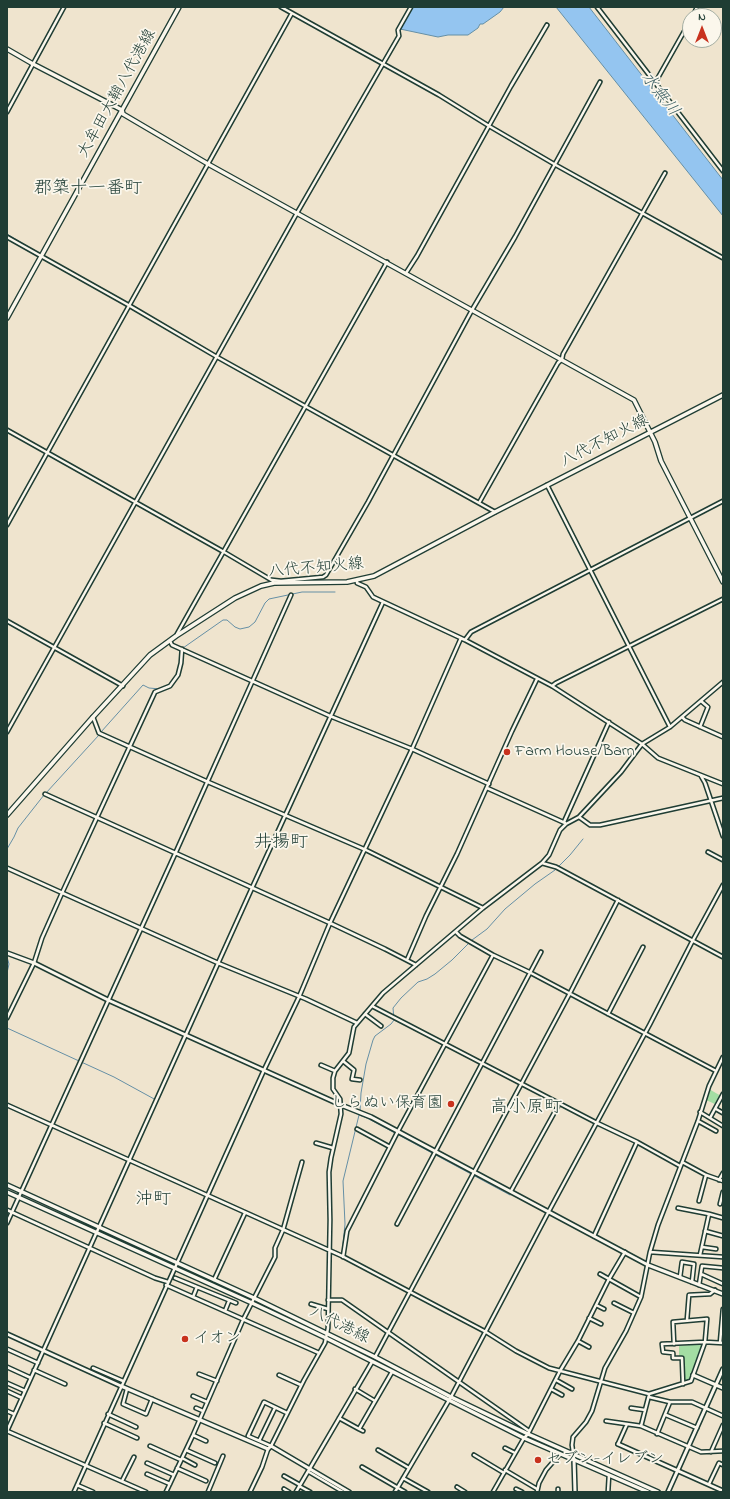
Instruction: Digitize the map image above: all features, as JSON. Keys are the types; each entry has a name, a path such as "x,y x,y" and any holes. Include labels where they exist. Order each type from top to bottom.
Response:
{"main road":[{"name":"大牟田大鞘八代港線","path":"7,318 179,7"},
{"path":"7,49 122,110 123,114 208,164 634,400 655,442 661,462 723,582"},
{"name":"八代不知火線","path":"7,815 93,717 150,656 176,636 235,598 273,581 357,580 378,574 723,395"},
{"name":"八代港線","path":"7,1185 327,1333 375,1357 524,1438 648,1492"},
{"name":"八代港線","path":"7,1192 252,1303 450,1399 529,1432 573,1454 658,1492"}],"street":[{"path":"7,112 64,7"},
{"path":"281,7 439,95 489,126 642,214 723,258"},
{"path":"7,732 297,213 399,36 398,30 411,7"},
{"path":"597,7 723,171"},
{"path":"7,525 292,13"},
{"path":"406,273 417,256 546,25"},
{"path":"655,83 682,35"},
{"path":"7,430 273,581 326,575 600,82"},
{"path":"479,503 558,363 562,359 563,354 665,173"},
{"path":"7,237 42,255 217,357 495,512"},
{"path":"176,636 387,262"},
{"path":"547,485 670,727"},
{"path":"465,640 471,632 723,502"},
{"path":"357,580 357,583 366,587 373,597 461,638 552,686 642,744 658,758 723,784"},
{"path":"7,1223 208,782 291,595"},
{"path":"552,686 723,599"},
{"path":"146,1492 7,1431 98,1227 383,602"},
{"path":"7,621 123,686"},
{"path":"74,1492 174,1267 299,996 330,923 366,850 461,638"},
{"path":"170,641 172,645 252,681 330,716 412,749 488,784"},
{"path":"7,1018 34,963 42,938 62,893 155,692 170,686 178,675 182,649"},
{"path":"407,960 537,679"},
{"path":"487,788 565,823 579,817 621,772 642,744 670,727 723,682"},
{"path":"700,727 708,707 701,700"},
{"path":"93,717 98,732 285,816 366,850 483,908"},
{"path":"682,717 685,720 723,737"},
{"path":"250,1492 262,1467 268,1449 271,1446 301,1385 325,1343 328,1309 330,1172 333,1148 341,1114 341,1103 333,1089 332,1078 335,1070 350,1048 352,1032 357,1023 383,993 483,908 542,863 549,855 560,830 565,823 609,722"},
{"path":"699,774 704,779 723,836"},
{"path":"45,794 330,923 416,965"},
{"path":"579,817 590,825 600,825 723,798"},
{"path":"708,852 723,860"},
{"path":"542,863 557,868 723,957"},
{"path":"7,868 218,963 299,996 357,1023"},
{"path":"395,1492 450,1399 549,1211 667,993 693,940 723,885"},
{"path":"375,1357 570,993 618,900"},
{"path":"456,932 460,936 493,955 570,993 716,1071"},
{"path":"608,1014 642,947"},
{"path":"397,1224 542,952"},
{"path":"7,953 34,963 108,1000 372,1117 397,1133 511,1191 648,1265 723,1294"},
{"path":"343,1257 347,1231 397,1133 493,955"},
{"path":"372,1006 482,1065 637,1142 680,1166"},
{"path":"365,1014 381,1026"},
{"path":"575,1492 572,1445 573,1437 586,1422 592,1411 605,1368 618,1347 641,1297 650,1252 658,1225 698,1121 700,1112 723,1057"},
{"path":"343,1060 355,1069 352,1079 360,1080"},
{"path":"321,1065 335,1070"},
{"path":"710,1118 723,1094"},
{"path":"7,1105 343,1257 486,1332 516,1351 549,1368 670,1402 692,1402 723,1416"},
{"path":"511,1191 558,1106"},
{"path":"716,1109 723,1113"},
{"path":"700,1112 723,1126"},
{"path":"698,1121 716,1131"},
{"path":"358,1129 390,1147"},
{"path":"594,1236 637,1142"},
{"path":"316,1143 319,1146 333,1148"},
{"path":"166,1492 200,1420 243,1320 275,1257 275,1248 283,1230 302,1162"},
{"path":"682,1162 706,1176 723,1181"},
{"path":"719,1180 723,1173"},
{"path":"699,1201 706,1176"},
{"path":"721,1203 723,1192"},
{"path":"678,1208 723,1218"},
{"path":"7,1210 155,1278 168,1282"},
{"path":"214,1280 245,1213"},
{"path":"700,1255 709,1214"},
{"path":"705,1231 723,1236"},
{"path":"702,1247 716,1249"},
{"path":"493,1492 524,1438 529,1432 560,1371 578,1341 609,1279 625,1252"},
{"path":"650,1252 723,1257"},
{"path":"680,1277 682,1262 694,1264 692,1282"},
{"path":"699,1285 702,1266 723,1268"},
{"path":"600,1274 641,1297"},
{"path":"701,1274 723,1284"},
{"path":"175,1278 236,1304"},
{"path":"166,1285 319,1353"},
{"path":"193,1297 197,1287"},
{"path":"687,1320 689,1295 710,1294 714,1290"},
{"path":"328,1300 342,1300 529,1432"},
{"path":"225,1311 229,1301"},
{"path":"614,1303 634,1313"},
{"path":"311,1304 328,1309"},
{"path":"596,1305 604,1309"},
{"path":"683,1384 682,1358 672,1358 673,1353 663,1352 662,1344 705,1342 721,1343 723,1309"},
{"path":"589,1318 601,1324"},
{"path":"649,1395 691,1381 705,1342 707,1319 673,1322 674,1344"},
{"path":"7,1334 127,1389 268,1449"},
{"path":"578,1341 589,1347"},
{"path":"7,1349 38,1363"},
{"path":"296,1492 372,1362"},
{"path":"7,1367 31,1378"},
{"path":"93,1368 123,1381"},
{"path":"668,1492 723,1369"},
{"path":"34,1370 65,1384"},
{"path":"339,1418 361,1430 375,1401 392,1372"},
{"path":"199,1374 217,1381"},
{"path":"279,1375 301,1385"},
{"path":"694,1375 723,1388"},
{"path":"556,1380 572,1389"},
{"path":"7,1383 25,1391"},
{"path":"127,1389 123,1404 146,1414 152,1399"},
{"path":"356,1389 375,1401"},
{"path":"551,1389 562,1395"},
{"path":"7,1391 22,1398"},
{"path":"642,1426 649,1395"},
{"path":"193,1396 207,1402"},
{"path":"287,1414 264,1402 248,1436 271,1446 343,1492"},
{"path":"657,1434 670,1402"},
{"path":"196,1408 203,1411"},
{"path":"259,1441 275,1408"},
{"path":"631,1408 645,1410"},
{"path":"7,1411 14,1414"},
{"path":"108,1414 136,1427"},
{"path":"666,1415 697,1428"},
{"path":"606,1421 642,1426 700,1452 723,1451"},
{"path":"104,1423 137,1438"},
{"path":"627,1424 618,1444 723,1490"},
{"path":"711,1452 723,1425"},
{"path":"193,1435 206,1441"},
{"path":"150,1446 195,1465"},
{"path":"505,1448 515,1453"},
{"path":"186,1450 215,1463"},
{"path":"378,1450 409,1468"},
{"path":"474,1455 537,1490 546,1470 561,1453"},
{"path":"208,1492 223,1456"},
{"path":"122,1481 134,1457"},
{"path":"147,1463 174,1475"},
{"path":"709,1484 719,1463 723,1465"},
{"path":"362,1466 405,1492"},
{"path":"177,1468 206,1481"},
{"path":"309,1470 349,1492"},
{"path":"146,1474 170,1484"},
{"path":"608,1492 609,1474"},
{"path":"284,1476 310,1492"},
{"path":"403,1478 428,1492"},
{"path":"77,1485 93,1492"},
{"path":"457,1487 465,1492"},
{"path":"516,1488 522,1492"},
{"path":"284,1489 289,1492"}],"green space":[{"path":"709,1089 721,1096 717,1105 706,1100"},
{"path":"703,1344 690,1380 684,1382 682,1357 679,1356 679,1346"}],"water":[{"path":"412,7 504,7 500,12 483,24 480,24 478,28 468,35 448,35 438,37 400,29"},
{"path":"556,7 589,7 723,180 723,216"}],"waterway":[{"path":"7,234 40,254"},
{"path":"43,255 63,267"},
{"path":"183,648 223,620 227,620 235,627 240,629 249,627 255,622 265,603 269,599 302,592 335,592"},
{"path":"101,732 143,685 149,688 160,689"},
{"path":"46,793 99,735"},
{"path":"7,849 18,828 44,795"},
{"path":"319,1093 360,1111 361,1093 366,1064 373,1040 375,1036 394,1020 393,1008 401,998 418,982 435,974 452,960 472,940 487,929 505,909 535,884 555,870 583,839"},
{"path":"7,957 9,964 7,973"},
{"path":"394,1020 427,1036"},
{"path":"7,1028 114,1077 156,1100"},
{"path":"436,1040 594,1123"},
{"path":"342,1254 345,1224 343,1181 359,1115 510,1195"}],"place":[{"name":"Farm House/Barn","path":"507,752"},
{"name":"しらぬい保育園","path":"451,1104"},
{"name":"イオン","path":"185,1339"},
{"name":"セブン-イレブン","path":"538,1460"}],"district":[{"name":"郡築十一番町","path":"88,190"},
{"name":"井揚町","path":"281,844"},
{"name":"高小原町","path":"526,1109"},
{"name":"沖町","path":"153,1201"}],"water label":[{"name":"水無川","path":"659,95"}]}
